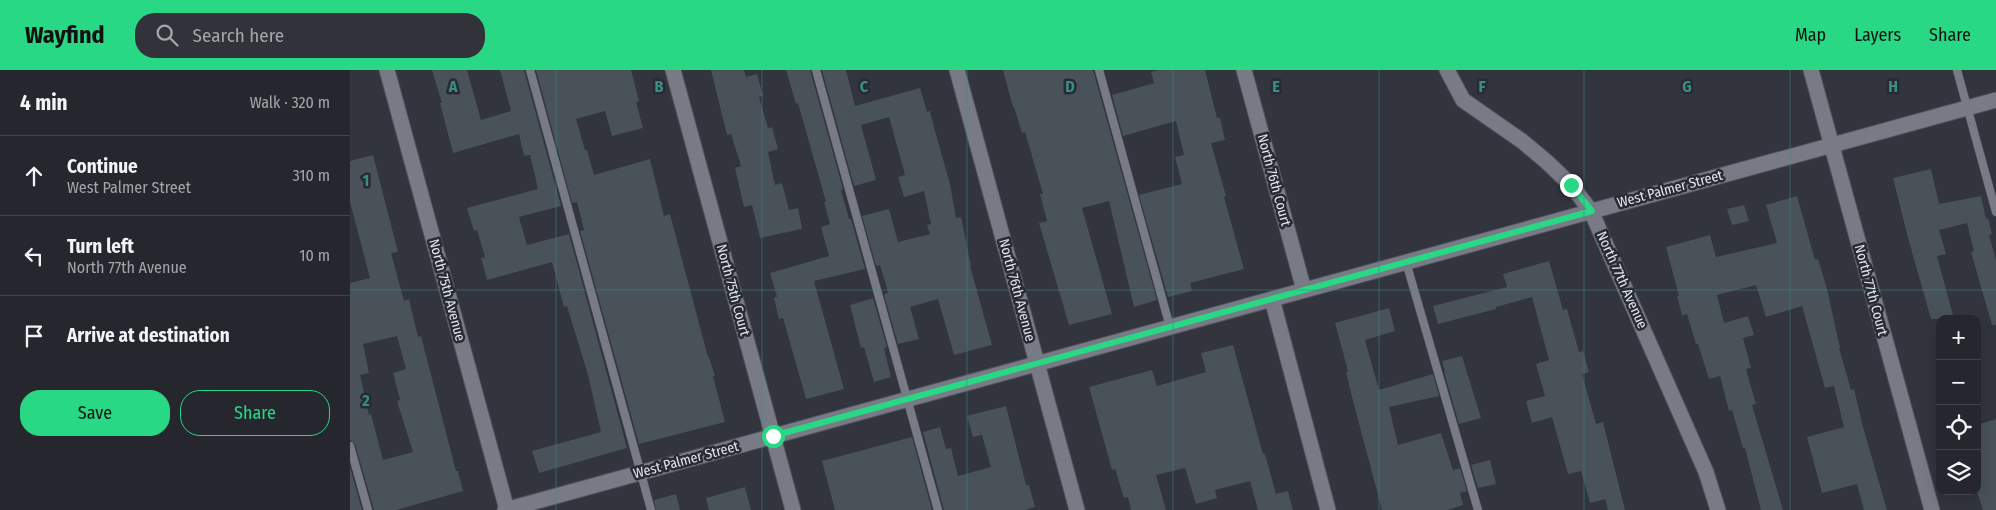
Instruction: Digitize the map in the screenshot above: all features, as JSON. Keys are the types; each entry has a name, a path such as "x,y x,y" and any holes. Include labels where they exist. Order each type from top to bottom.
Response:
{"street":[{"name":"North 75th Avenue","path":"387,70 506,510"},
{"name":"North 75th Court","path":"673,70 793,510"},
{"name":"North 76th Avenue","path":"956,70 1077,510"},
{"name":"North 76th Court","path":"1244,70 1304,290"},
{"name":"North 77th Avenue","path":"1448,70 1463,100 1522,141 1548,162 1571,185 1592,211 1706,472 1718,510"},
{"name":"North 77th Court","path":"1811,70 1932,510"},
{"name":"West Palmer Street","path":"506,510 1996,100"},
{"path":"1272,299 1328,510"}],"lane":[{"path":"530,70 651,510"},
{"path":"816,70 938,510"},
{"path":"1099,70 1170,327"},
{"path":"1957,70 1996,212"},
{"path":"1406,262 1478,510"},
{"path":"350,446 368,510"}],"building":[{"path":"432,70 467,70 481,120 511,111 500,70 524,70 561,206 519,217 527,245 569,234 627,448 539,473 532,451 601,432 588,375 567,306 564,307 552,262 487,280 481,258 485,257 477,230 474,231 467,208 538,189 530,155 524,156 519,134 453,153 440,103 442,103"},
{"path":"536,70 631,70 639,101 636,102 643,128 612,136 605,111 576,119 594,175 650,159 664,216 670,214 708,357 715,376 713,376 725,422 639,444 580,231 584,230 577,202 572,203"},
{"path":"711,70 744,70 746,77 757,74 763,96 759,97 768,128 772,127 778,149 768,152 775,185 782,183 789,210 798,208 802,229 760,238 752,205 744,207 735,168 741,166 731,134 727,135"},
{"path":"786,70 810,70 843,189 841,190 849,219 851,219 865,269 814,281 844,389 806,399 783,318 779,319 774,298 777,297 770,273 829,256 821,227 830,224 824,202 826,202 798,103 796,104"},
{"path":"822,70 846,70 855,106 920,88 927,112 930,111 950,184 956,218 961,217 970,266 992,345 954,355 938,299 910,307 919,339 898,344 884,295 888,292 880,265 876,266 862,216 889,209 898,242 930,234 927,225 931,224 924,191 904,197 898,177 905,175 889,117 861,125 876,180 854,186"},
{"path":"1003,70 1093,70 1157,300 1134,307 1109,201 1082,208 1112,314 1069,325 1039,223 1047,221 1040,194 1043,194 1025,132 1022,133"},
{"path":"1159,70 1205,70 1217,118 1220,118 1225,140 1211,143 1244,269 1190,283 1192,291 1168,297 1139,195 1182,184 1175,157 1184,155 1176,121 1123,136 1112,95 1154,83 1151,72"},
{"path":"373,155 398,252 391,253 404,301 409,299 418,337 421,336 456,471 458,471 463,491 396,510 374,510 355,444 350,440 350,283 370,278 350,202 350,161","holes":["397,336 406,369 393,373 400,400 397,401 413,452 383,460 371,414 369,415 360,375 369,373 363,344"]},
{"path":"1931,169 1939,204 1981,196 1986,219 1988,218 1992,234 1989,235 1996,260 1996,325 1992,325 1971,252 1974,251 1967,223 1939,230 1946,254 1937,256 1953,315 1936,315 1936,319 1931,319 1893,178"},
{"path":"1797,196 1815,260 1818,259 1827,289 1839,348 1851,390 1854,389 1887,510 1864,510 1857,484 1822,493 1807,437 1844,427 1834,386 1825,388 1802,306 1766,317 1756,285 1717,295 1724,323 1748,316 1754,335 1743,338 1751,368 1746,369 1756,404 1752,405 1783,510 1761,510 1745,448 1743,448 1732,410 1729,411 1720,376 1709,379 1687,314 1682,315 1666,247 1710,235 1716,257 1777,243 1766,205"},
{"path":"1744,205 1749,221 1732,225 1727,209"},
{"path":"1549,261 1563,310 1567,309 1579,352 1583,351 1589,372 1582,374 1596,424 1603,422 1625,510 1608,510 1605,499 1590,503 1581,471 1568,474 1552,417 1532,423 1526,401 1545,396 1536,364 1549,360 1532,297 1496,307 1496,309 1438,324 1433,306 1507,287 1503,274"},
{"path":"873,298 887,347 884,348 891,377 874,382 864,347 861,348 850,305"},
{"path":"1389,308 1395,331 1365,340 1379,390 1433,374 1439,396 1389,407 1398,445 1441,433 1453,470 1460,468 1467,491 1460,493 1463,505 1447,510 1382,510 1352,397 1346,372 1348,371 1335,323"},
{"path":"1233,345 1276,494 1288,491 1293,510 1258,510 1250,481 1215,490 1217,498 1196,504 1185,468 1156,475 1166,510 1131,510 1128,497 1124,498 1115,469 1112,470 1089,387 1152,370 1157,386 1206,372 1201,353"},
{"path":"1462,356 1481,418 1459,424 1442,361"},
{"path":"1006,406 1026,485 1029,485 1035,507 1025,510 944,510 923,432 940,427 946,449 951,448 958,476 991,467 982,435 973,437 967,416"},
{"path":"1996,419 1996,510 1983,510 1978,495 1981,495 1981,424"},
{"path":"912,437 932,510 835,510 822,461"},
{"path":"1490,460 1496,484 1478,488 1471,465"},
{"path":"350,467 362,510 350,510"},
{"path":"745,487 751,510 709,510 706,498"},
{"path":"676,494 680,510 656,510 654,500"}],"route":[{"path":"773,436 1592,211 1571,185"}]}
